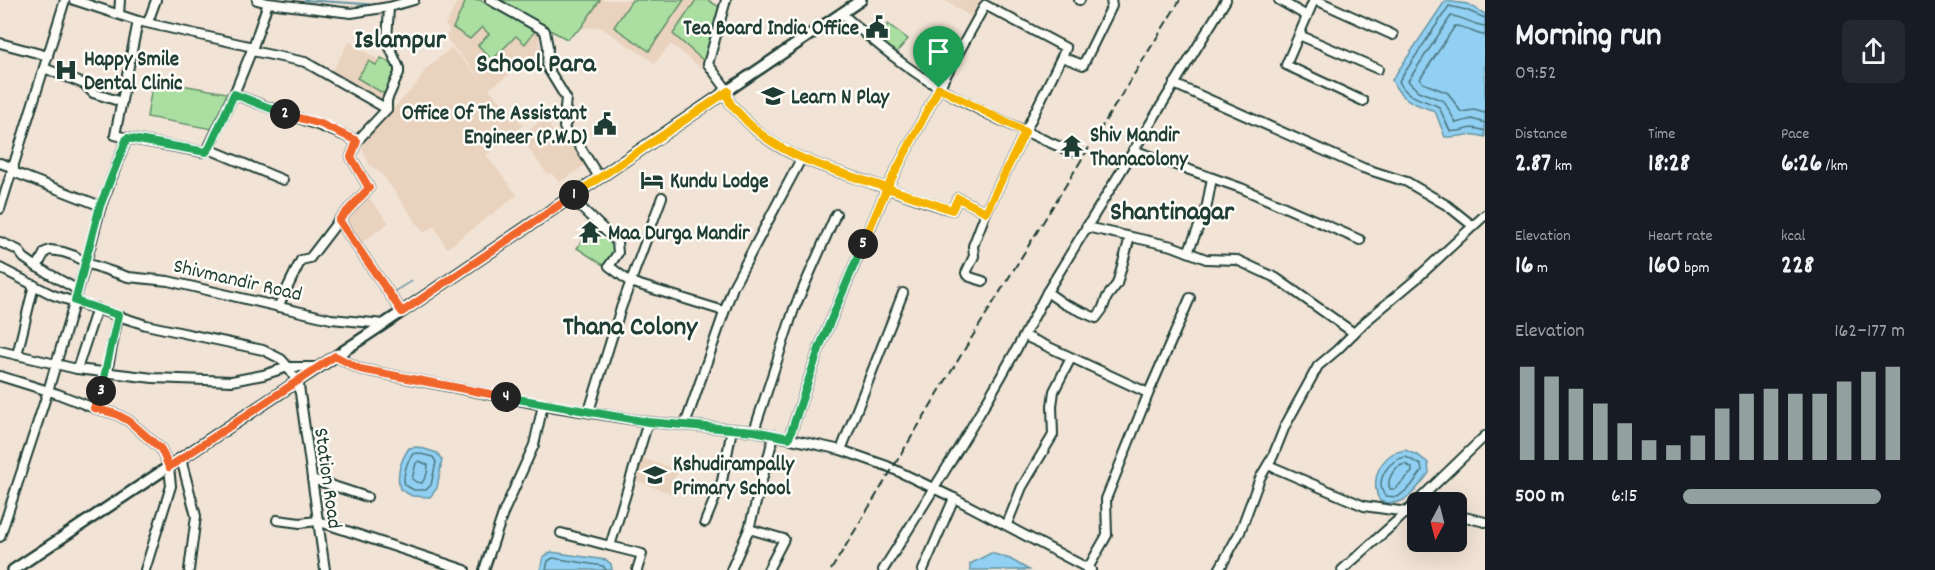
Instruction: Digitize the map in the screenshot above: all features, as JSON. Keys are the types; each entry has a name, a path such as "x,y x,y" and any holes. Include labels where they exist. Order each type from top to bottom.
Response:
{"main road":[{"path":"13,570 181,459 298,386 318,367 861,0"}],"street":[{"path":"0,209 65,0"},
{"path":"74,0 138,21 305,62 387,109"},
{"path":"119,14 120,0"},
{"path":"148,22 156,0"},
{"path":"257,0 345,13 389,7 414,0"},
{"path":"490,0 545,32 548,47 547,67 566,98 565,108 569,117 564,127 568,137 575,139 599,177"},
{"path":"726,0 708,64 728,91 727,97 730,103 750,126 776,146 801,159 952,210 958,198 986,212"},
{"path":"1062,57 1083,65 1112,6 1111,0"},
{"path":"883,570 1025,336 1047,292 1086,227 1226,0"},
{"path":"1279,0 1307,16"},
{"path":"1363,101 1286,65 1307,16 1315,0 1394,35"},
{"path":"138,21 115,135 203,152 209,149 234,94 253,49 268,3"},
{"path":"789,438 820,346 887,188 985,5 1066,48 986,212 973,246 974,256 966,273 970,277 983,281"},
{"path":"279,307 301,260 310,258 339,220 369,188 351,157 357,141 387,109 387,100 399,73 387,41 389,7"},
{"path":"842,13 882,47 939,88 1025,132 1072,152"},
{"path":"1299,35 1378,69"},
{"path":"0,43 48,56"},
{"path":"44,68 84,84 93,93 122,102"},
{"path":"1174,84 1363,168 1407,182 1448,206 1473,226"},
{"path":"234,94 281,113 321,124 357,141"},
{"path":"0,537 48,391 86,263 100,206 127,138"},
{"path":"209,149 284,180"},
{"path":"1133,150 1212,178 1360,240"},
{"path":"685,425 733,286 801,159"},
{"path":"0,163 100,206"},
{"path":"1188,252 1206,210 1212,178"},
{"path":"590,411 630,282 662,197"},
{"path":"570,198 617,242 618,253 609,266 630,282 724,311"},
{"path":"754,431 794,309 836,214"},
{"path":"1219,570 1240,532 1260,478 1285,426 1318,366 1485,215"},
{"path":"339,220 402,312"},
{"path":"1086,227 1172,246 1206,259 1237,260 1276,278 1354,333"},
{"path":"1047,292 1064,304 1096,318 1117,284 1130,237"},
{"path":"0,242 18,250 24,258 37,267 78,290"},
{"name":"Shivmandir Road","path":"37,267 45,252 50,250 75,256 86,263 128,277 168,280 331,319 384,324"},
{"path":"0,268 53,295 146,325 263,350 280,359 288,367 298,386"},
{"path":"17,355 34,285"},
{"path":"841,450 903,293"},
{"path":"335,356 360,369 543,405 648,422 754,431 841,450 882,465 954,498 1007,524 1088,569 1107,535 1106,499 1148,393 1190,298"},
{"path":"77,369 97,308"},
{"path":"94,408 107,372 118,315"},
{"path":"1025,336 1148,393"},
{"path":"0,351 77,369 153,378 232,381 288,367 318,367"},
{"path":"1007,524 1022,487 1053,435 1054,391 1071,358"},
{"path":"0,376 116,414 129,421 161,449 169,467 171,486 145,570"},
{"name":"Station Road","path":"298,386 325,570"},
{"path":"484,570 504,511 534,445 543,405"},
{"path":"610,546 648,422"},
{"path":"705,522 722,480 732,429"},
{"path":"731,570 749,529 774,435"},
{"path":"1428,492 1485,436"},
{"path":"181,459 196,516 189,570"},
{"path":"1268,465 1364,506 1407,512"},
{"path":"312,478 367,497"},
{"path":"923,570 954,498"},
{"path":"0,502 10,505"},
{"path":"1342,570 1407,512"},
{"path":"1467,518 1485,522"},
{"path":"277,520 300,523 317,520 465,570"},
{"path":"749,529 784,539 768,570"},
{"path":"561,533 642,554 637,570"}],"shaded area":[{"path":"458,0 487,0 543,32 538,40 542,50 489,89 523,125 486,155 517,195 447,248 434,226 424,233 382,174 370,165 362,149 363,140 417,84 425,70 451,48 488,87 445,37 450,29 445,26"},
{"path":"492,0 708,0 705,62 700,67 671,44 655,63 600,27 581,28 567,39"},
{"path":"944,0 985,0 973,18"},
{"path":"349,42 379,60 381,58 386,95 382,102 330,75"},
{"name":"Learn N Play","path":"770,85 783,98 776,105 764,94"},
{"path":"544,118 561,143 577,145 588,163 560,182 551,173 548,175 520,137"},
{"path":"368,197 389,223 358,245 345,226 348,217"},
{"name":"Kshudirampally Primary School","path":"639,457 678,470 670,493 631,479"}],"green space":[{"path":"461,0 480,0 535,31 525,44 516,36 492,60 478,45 489,34 482,27 470,39 453,28 465,3"},
{"path":"492,0 600,0 581,28 567,39"},
{"path":"632,0 684,0 649,51 614,27"},
{"path":"696,0 708,0 721,8 705,62 673,34"},
{"path":"888,24 908,39 895,54 876,39"},
{"path":"381,58 394,65 397,70 386,95 357,78 369,61 376,65"},
{"path":"153,80 227,93 212,129 147,117"},
{"path":"601,228 612,238 617,248 606,267 577,248 586,236 591,239"}],"water":[{"path":"1445,1 1468,4 1485,14 1485,137 1469,135 1445,137 1435,111 1415,104 1404,97 1392,80"},
{"path":"418,447 437,453 442,460 437,488 430,497 412,496 400,489 399,473 404,458 409,448"},
{"path":"1405,450 1419,456 1428,463 1429,473 1414,492 1407,492 1407,498 1396,503 1380,501 1376,488 1379,469 1396,452"},
{"path":"551,552 606,560 611,564 612,570 540,570 543,557"},
{"path":"991,553 1010,559 1029,570 970,570 970,564"}],"waterway":[{"path":"305,0 380,5"},
{"path":"392,293 412,281"}],"railway":[{"path":"831,570 1180,0"}],"place":[{"name":"Tea Board India Office","path":"877,27"},
{"name":"Happy Smile Dental Clinic","path":"66,70"},
{"name":"Learn N Play","path":"773,96"},
{"name":"Office Of The Assistant Engineer (P.W.D)","path":"605,124"},
{"name":"Shiv Mandir Thanacolony","path":"1072,146"},
{"name":"Kundu Lodge","path":"652,180"},
{"name":"Maa Durga Mandir","path":"590,232"},
{"name":"Kshudirampally Primary School","path":"655,475"}],"district":[{"name":"Islampur","path":"400,38"},
{"name":"School Para","path":"536,62"},
{"name":"Shantinagar","path":"1172,210"},
{"name":"Thana Colony","path":"630,325"}],"route":[{"path":"939,88 887,188 801,159 762,138 730,103 727,97 728,91 402,312 339,220 369,188 351,157 357,141 321,124 281,113 234,94 206,152 127,138 100,206 75,301 118,315 103,388 94,408 116,414 129,421 161,449 169,467 335,356 360,369 543,405 648,422 754,431 789,438 820,346 887,188 928,204 952,210 958,198 986,212 1025,132 939,88"}]}
